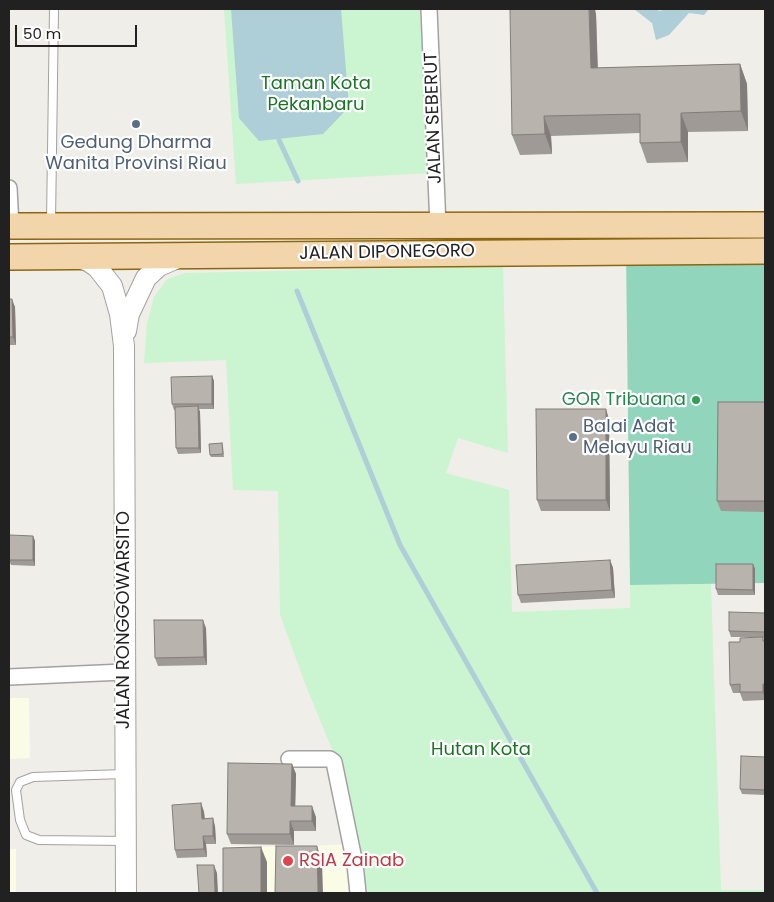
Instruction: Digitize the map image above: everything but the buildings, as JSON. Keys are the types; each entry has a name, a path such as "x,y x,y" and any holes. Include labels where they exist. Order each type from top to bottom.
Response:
{"main road":[{"name":"JALAN DIPONEGORO","path":"10,226 438,227 765,225"},
{"path":"684,226 684,252"},
{"name":"JALAN DIPONEGORO","path":"9,257 496,251 765,251"}],"street":[{"name":"JALAN SEBERUT","path":"429,9 438,227"},
{"path":"9,188 10,226"},
{"name":"JALAN RONGGOWARSITO","path":"124,346 129,314 146,278 159,266 182,256"},
{"name":"JALAN RONGGOWARSITO","path":"74,257 88,261 97,267 112,286 120,314 124,346 126,893"},
{"path":"9,677 124,672"},
{"path":"289,759 332,760 358,893"}],"lane":[{"path":"51,226 54,9"},
{"path":"125,774 32,777 20,782 16,790 20,820 26,835 39,840 126,841"}],"shaded area":[{"path":"9,698 29,698 30,758 9,759"},
{"name":"RSIA Zainab","path":"347,844 355,893 226,893 227,846 298,847"},
{"path":"9,849 16,849 16,893 9,893"}],"green space":[{"name":"Taman Kota Pekanbaru","path":"224,9 420,9 429,173 236,184"},
{"name":"GOR Tribuana","path":"626,251 765,252 765,583 630,585"},
{"name":"Hutan Kota","path":"503,266 508,453 458,438 446,473 509,490 512,612 630,608 630,585 711,584 721,890 765,890 765,893 368,893 338,764 306,686 280,615 278,491 233,490 226,360 144,363 147,324 154,297 167,279 185,273"}],"water":[{"path":"231,9 341,9 349,107 323,134 259,141 239,118"},
{"path":"634,9 657,9 659,11 666,9 708,10 704,15 689,13 669,35 656,40 652,23"}],"waterway":[{"path":"279,140 298,181"},
{"path":"297,291 400,545 597,893"}],"place":[{"name":"Gedung Dharma Wanita Provinsi Riau","path":"136,124"},
{"name":"GOR Tribuana","path":"696,400"},
{"name":"Balai Adat Melayu Riau","path":"573,437"},
{"name":"RSIA Zainab","path":"288,861"}]}
